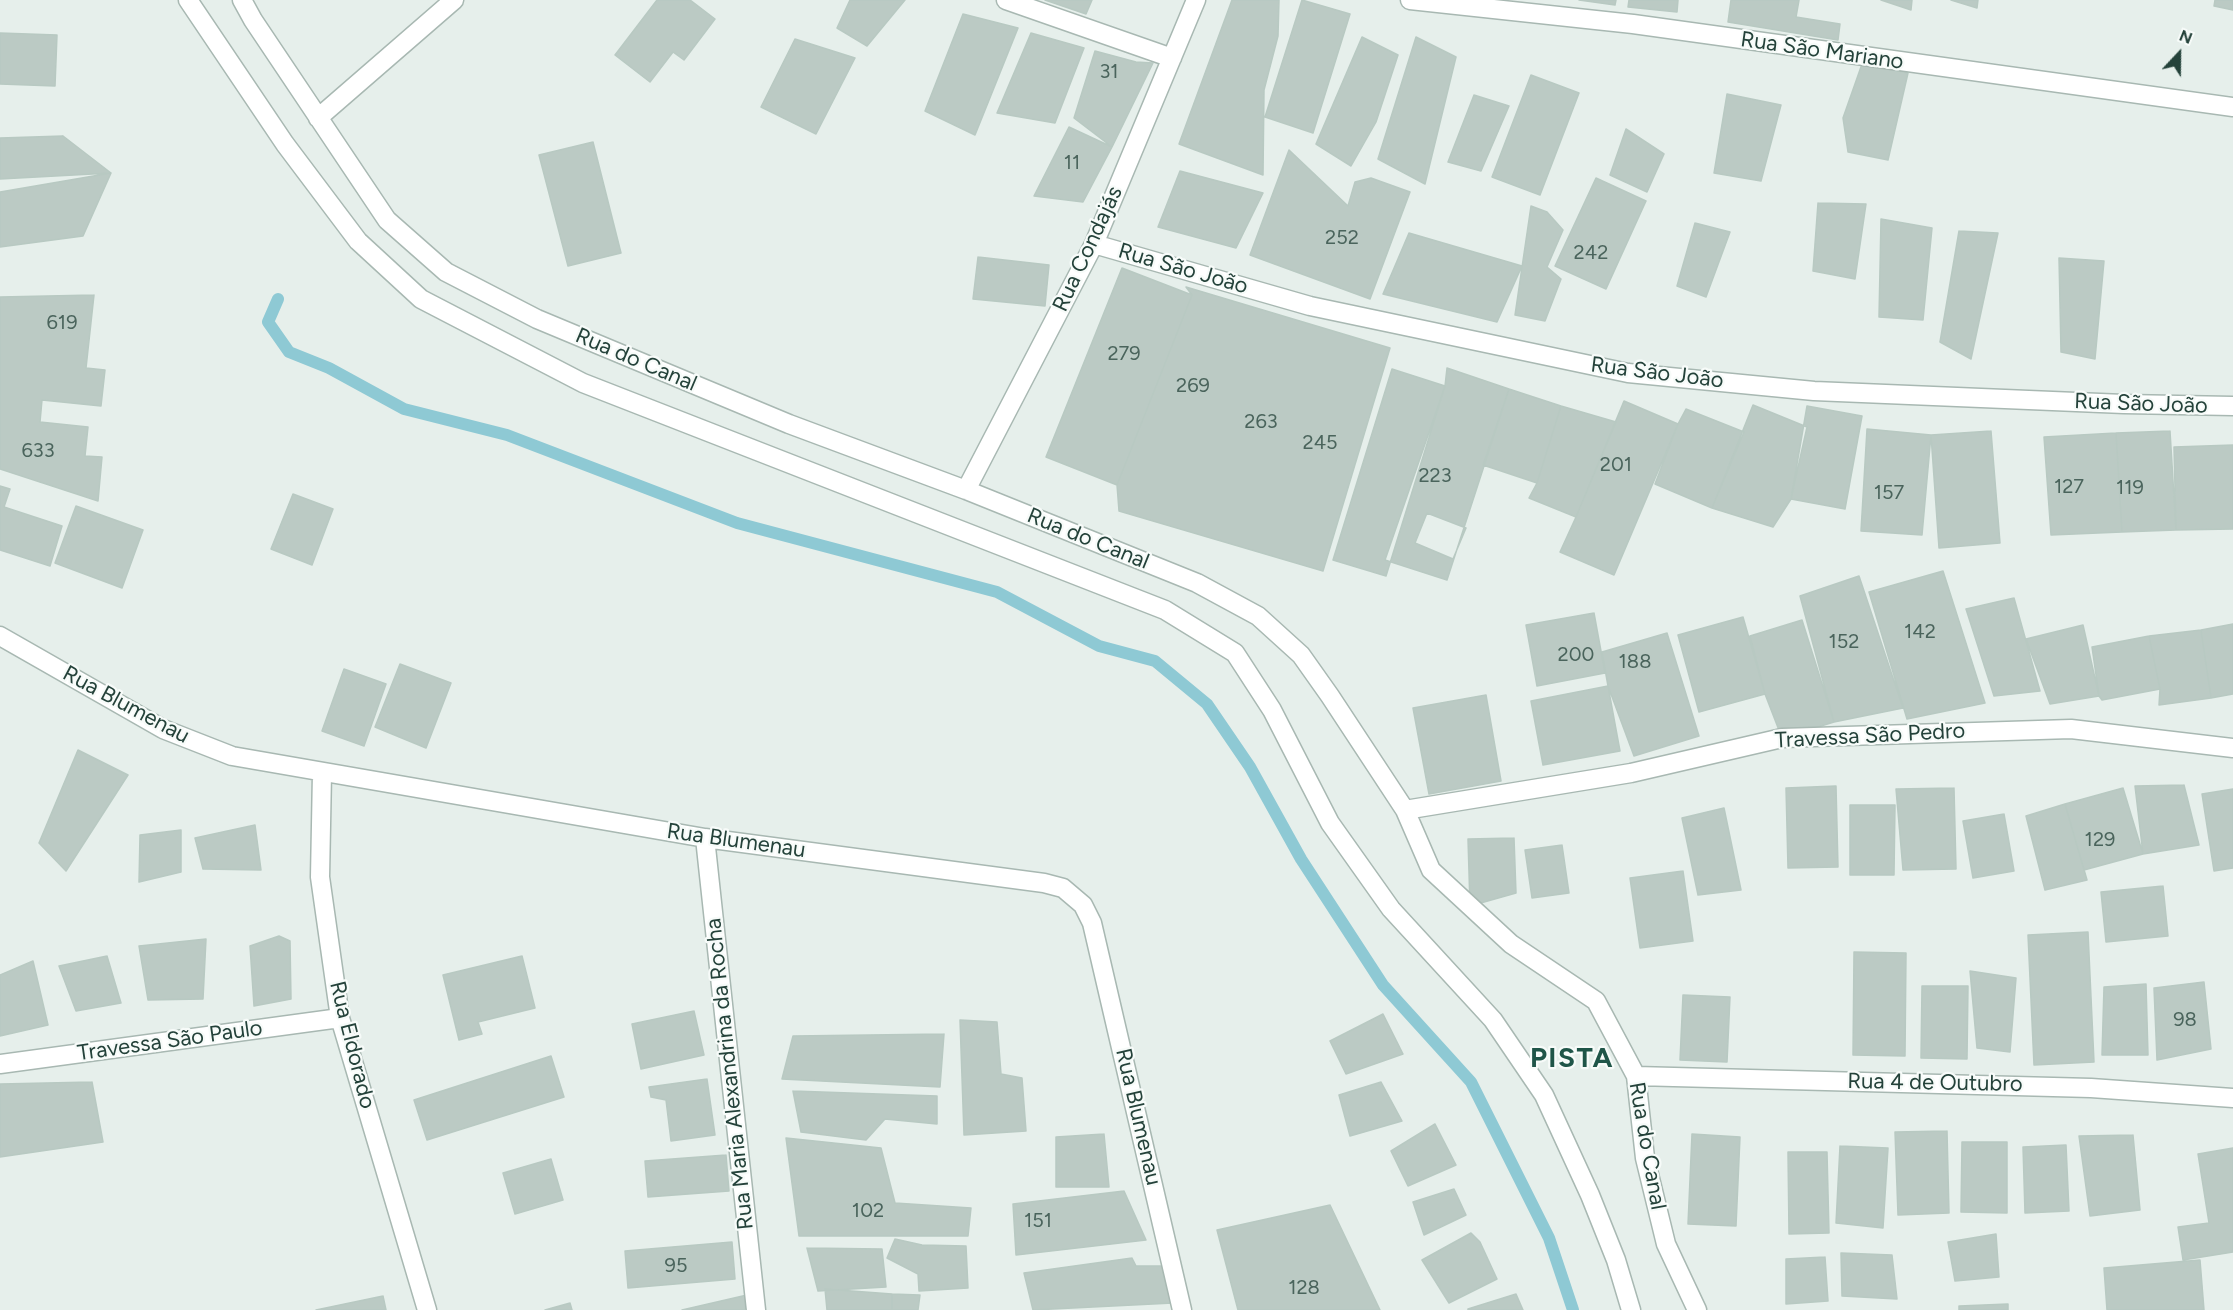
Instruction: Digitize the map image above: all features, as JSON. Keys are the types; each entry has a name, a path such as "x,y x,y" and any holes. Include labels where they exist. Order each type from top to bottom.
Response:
{"street":[{"name":"Rua do Canal","path":"188,0 285,144 358,241 421,299 584,383 1165,610 1235,653 1272,710 1330,823 1391,909 1493,1020 1544,1095 1590,1195 1616,1260 1631,1310"},
{"name":"Rua do Canal","path":"242,0 253,20 387,220 446,273 537,319 789,424 966,490 1197,582 1258,616 1301,655 1330,696 1404,810 1431,870 1511,944 1596,1001 1636,1076 1645,1158 1666,1244 1697,1310"},
{"path":"318,118 454,0"},
{"path":"1006,0 1172,58"},
{"name":"Rua Condajás","path":"966,490 1094,244 1196,0"},
{"name":"Rua São Mariano","path":"1410,0 1633,24 2233,107"},
{"name":"Rua São João","path":"1094,244 1310,306 1628,373 1814,391 2124,404 2233,406"},
{"name":"Rua Blumenau","path":"0,636 163,729 231,756 705,838 1044,883 1064,888 1083,905 1092,923 1100,950 1182,1310"},
{"name":"Travessa São Pedro","path":"1404,810 1631,773 1782,738 2071,729 2233,748"},
{"name":"Rua Eldorado","path":"322,772 320,877 340,1018 427,1310"},
{"name":"Rua Maria Alexandrina da Rocha","path":"705,838 756,1310"},
{"name":"Travessa São Paulo","path":"0,1064 340,1018"},
{"name":"Rua 4 de Outubro","path":"1636,1076 2091,1088 2233,1098"}],"building":[{"path":"657,0 690,0 715,19 684,60 673,52 650,82 615,55"},
{"path":"850,0 905,0 867,46 837,28"},
{"path":"1045,0 1092,0 1086,14"},
{"path":"1232,0 1279,0 1278,36 1264,90 1263,175 1179,144"},
{"path":"1302,0 1350,14 1313,133 1265,117"},
{"path":"1579,0 1616,0 1615,5"},
{"path":"1629,0 1678,0 1677,12 1628,7"},
{"path":"1731,0 1799,0 1796,17 1840,24 1838,40 1728,22"},
{"path":"1881,0 1912,0 1911,10"},
{"path":"1951,0 1978,0 1977,8"},
{"path":"2215,0 2233,0 2233,10 2214,6"},
{"path":"963,14 1018,28 975,135 925,111"},
{"path":"0,33 57,35 55,86 0,84"},
{"path":"1031,33 1084,48 1055,123 997,113"},
{"path":"1362,37 1398,55 1376,122 1351,166 1316,144"},
{"path":"1416,37 1456,57 1425,184 1378,159"},
{"path":"795,39 855,58 816,134 761,107"},
{"path":"1095,51 1136,62 1153,63 1112,147 1074,118"},
{"path":"1862,64 1908,73 1888,160 1848,152 1843,118"},
{"path":"1531,75 1579,93 1540,195 1492,177"},
{"path":"1727,94 1781,105 1761,181 1714,173"},
{"path":"1474,95 1509,106 1481,171 1448,162"},
{"path":"1069,127 1112,147 1083,202 1034,196"},
{"path":"1626,129 1664,154 1647,192 1610,175"},
{"path":"63,136 111,173 0,179 0,138"},
{"path":"593,142 621,253 568,266 539,155"},
{"path":"1289,150 1348,206 1355,182 1371,178 1410,192 1370,299 1250,255"},
{"path":"1180,171 1263,193 1236,248 1158,227"},
{"path":"111,173 83,236 0,247 0,192"},
{"path":"1596,178 1646,201 1606,289 1555,266"},
{"path":"1818,203 1866,204 1855,279 1813,271"},
{"path":"1531,206 1547,212 1563,230 1547,267 1561,279 1545,321 1515,315"},
{"path":"1881,219 1932,228 1923,320 1879,317"},
{"path":"1695,223 1730,232 1706,297 1677,286"},
{"path":"1959,231 1998,233 1971,359 1940,342"},
{"path":"1409,233 1522,266 1497,322 1383,294"},
{"path":"978,257 1049,265 1045,306 973,299"},
{"path":"2059,258 2104,261 2095,359 2061,352"},
{"path":"1122,268 1192,295 1117,485 1046,457"},
{"path":"1186,287 1390,348 1323,571 1119,511 1117,485 1192,295"},
{"path":"94,295 86,368 105,370 101,406 42,400 40,422 88,427 85,456 102,457 98,501 0,469 0,297"},
{"path":"1447,368 1509,389 1447,580 1385,560 1445,386"},
{"path":"1392,369 1445,386 1386,576 1333,560"},
{"path":"1509,389 1561,406 1537,483 1483,465"},
{"path":"1624,401 1678,424 1614,575 1560,552"},
{"path":"1753,405 1807,427 1791,499 1773,527 1712,508"},
{"path":"1561,406 1616,422 1576,517 1529,498 1537,483"},
{"path":"1807,406 1862,416 1845,509 1791,499"},
{"path":"1686,409 1744,432 1712,508 1655,484"},
{"path":"1867,429 1931,435 1922,535 1861,531"},
{"path":"1991,431 2000,543 1939,548 1931,435"},
{"path":"2170,431 2176,530 2122,532 2116,433"},
{"path":"2116,433 2122,532 2051,535 2044,437"},
{"path":"2233,445 2233,529 2176,530 2174,447"},
{"path":"0,486 10,489 4,507 62,526 50,566 0,550"},
{"path":"293,494 333,509 312,565 271,549"},
{"path":"76,506 143,530 122,588 55,563"},
{"path":"1427,513 1466,528 1453,559 1415,543"},
{"path":"1943,571 1985,703 1907,719 1869,592"},
{"path":"1859,576 1903,708 1834,722 1800,596"},
{"path":"2014,598 2040,691 1994,696 1966,609"},
{"path":"1594,613 1605,673 1537,686 1526,625"},
{"path":"1743,617 1765,694 1699,712 1678,635"},
{"path":"1802,620 1834,722 1782,738 1765,694 1750,636"},
{"path":"2233,624 2233,694 2211,698 2201,630"},
{"path":"2083,625 2099,696 2050,704 2026,639"},
{"path":"2201,630 2211,698 2159,705 2160,689 2149,636"},
{"path":"1667,633 1699,736 1634,756 1608,686 1602,652"},
{"path":"2149,636 2160,689 2102,700 2099,696 2092,647"},
{"path":"400,664 451,683 426,748 375,727"},
{"path":"344,669 386,684 364,746 322,731"},
{"path":"1608,686 1620,751 1543,765 1531,701"},
{"path":"1486,695 1501,781 1429,794 1413,708"},
{"path":"78,750 128,775 66,871 39,843"},
{"path":"2184,785 2199,845 2143,854 2135,786"},
{"path":"1836,786 1838,867 1788,868 1786,788"},
{"path":"1954,788 1956,869 1903,870 1896,789"},
{"path":"2123,788 2143,854 2084,870 2065,804"},
{"path":"2233,789 2233,868 2214,871 2202,794"},
{"path":"2065,804 2087,880 2045,890 2026,816"},
{"path":"1850,805 1895,805 1894,875 1850,875"},
{"path":"1724,808 1741,890 1698,895 1682,818"},
{"path":"2004,814 2014,871 1973,878 1963,821"},
{"path":"255,825 261,870 203,869 195,838"},
{"path":"181,830 181,872 139,882 140,835"},
{"path":"1514,838 1516,893 1470,906 1468,839"},
{"path":"1562,845 1569,893 1532,898 1525,850"},
{"path":"1683,871 1693,941 1640,948 1630,878"},
{"path":"2163,886 2168,936 2106,942 2101,892"},
{"path":"2088,932 2094,1062 2034,1065 2028,935"},
{"path":"279,936 290,941 291,999 254,1006 250,946"},
{"path":"206,939 203,999 148,1000 139,946"},
{"path":"1854,952 1906,953 1905,1056 1853,1055"},
{"path":"107,956 121,1003 76,1011 59,966"},
{"path":"522,956 535,1008 478,1022 482,1034 459,1040 443,975"},
{"path":"33,961 48,1025 0,1036 0,975"},
{"path":"1970,971 2016,978 2010,1052 1977,1048"},
{"path":"2204,982 2211,1049 2157,1060 2154,988"},
{"path":"2146,984 2148,1055 2102,1055 2104,987"},
{"path":"1922,986 1968,986 1967,1059 1921,1058"},
{"path":"1683,995 1730,997 1727,1062 1680,1060"},
{"path":"694,1011 704,1055 641,1069 632,1024"},
{"path":"1383,1014 1403,1054 1346,1074 1330,1041"},
{"path":"960,1020 997,1022 1001,1074 1022,1078 1026,1131 964,1135"},
{"path":"944,1034 940,1087 782,1079 793,1036"},
{"path":"551,1056 564,1097 427,1140 414,1100"},
{"path":"707,1079 715,1135 671,1141 666,1100 651,1097 649,1087"},
{"path":"92,1082 103,1142 0,1157 0,1084"},
{"path":"1381,1082 1402,1121 1350,1136 1339,1095"},
{"path":"793,1091 937,1096 937,1124 885,1119 866,1140 801,1132"},
{"path":"1435,1124 1456,1165 1408,1186 1391,1151"},
{"path":"1947,1131 1949,1213 1898,1215 1895,1132"},
{"path":"1104,1134 1109,1187 1056,1187 1056,1137"},
{"path":"1692,1134 1740,1137 1736,1226 1688,1224"},
{"path":"2133,1135 2140,1210 2090,1216 2079,1136"},
{"path":"786,1138 881,1148 895,1203 971,1208 968,1236 799,1236"},
{"path":"1962,1142 2007,1142 2007,1213 1961,1212"},
{"path":"2066,1145 2069,1211 2025,1213 2023,1147"},
{"path":"1840,1146 1888,1148 1883,1228 1836,1223"},
{"path":"2233,1148 2233,1252 2183,1260 2178,1227 2209,1223 2198,1154"},
{"path":"1788,1152 1827,1152 1829,1233 1789,1234"},
{"path":"726,1155 729,1191 648,1197 645,1161"},
{"path":"551,1159 563,1200 515,1214 503,1173"},
{"path":"1454,1189 1466,1215 1424,1235 1413,1202"},
{"path":"1124,1191 1146,1240 1016,1255 1013,1204"},
{"path":"1330,1205 1380,1310 1238,1310 1217,1230"},
{"path":"1471,1233 1480,1242 1497,1279 1449,1303 1422,1260"},
{"path":"1996,1234 1999,1277 1955,1281 1948,1242"},
{"path":"895,1239 922,1245 966,1246 968,1288 919,1291 918,1274 887,1258"},
{"path":"732,1242 735,1279 628,1288 625,1251"},
{"path":"807,1248 882,1249 886,1287 818,1291"},
{"path":"1841,1253 1892,1255 1897,1299 1842,1296"},
{"path":"1825,1257 1828,1301 1786,1304 1786,1259"},
{"path":"1132,1258 1136,1266 1165,1266 1173,1303 1033,1310 1024,1273"},
{"path":"2200,1260 2204,1310 2107,1310 2104,1268"},
{"path":"825,1289 892,1294 892,1310 827,1310"},
{"path":"892,1294 920,1295 918,1310 892,1310"},
{"path":"1516,1294 1523,1310 1468,1310 1468,1309"},
{"path":"747,1295 745,1310 682,1310"},
{"path":"383,1296 386,1310 316,1310"},
{"path":"570,1303 572,1310 545,1310"},
{"path":"2008,1304 2008,1310 1959,1310 1959,1306"}],"waterway":[{"path":"278,299 268,322 289,352 329,368 404,409 507,435 737,523 997,592 1099,646 1155,661 1207,704 1250,767 1301,859 1383,985 1471,1082 1549,1238 1573,1310"}],"district":[{"name":"PISTA","path":"1572,1059"}]}
